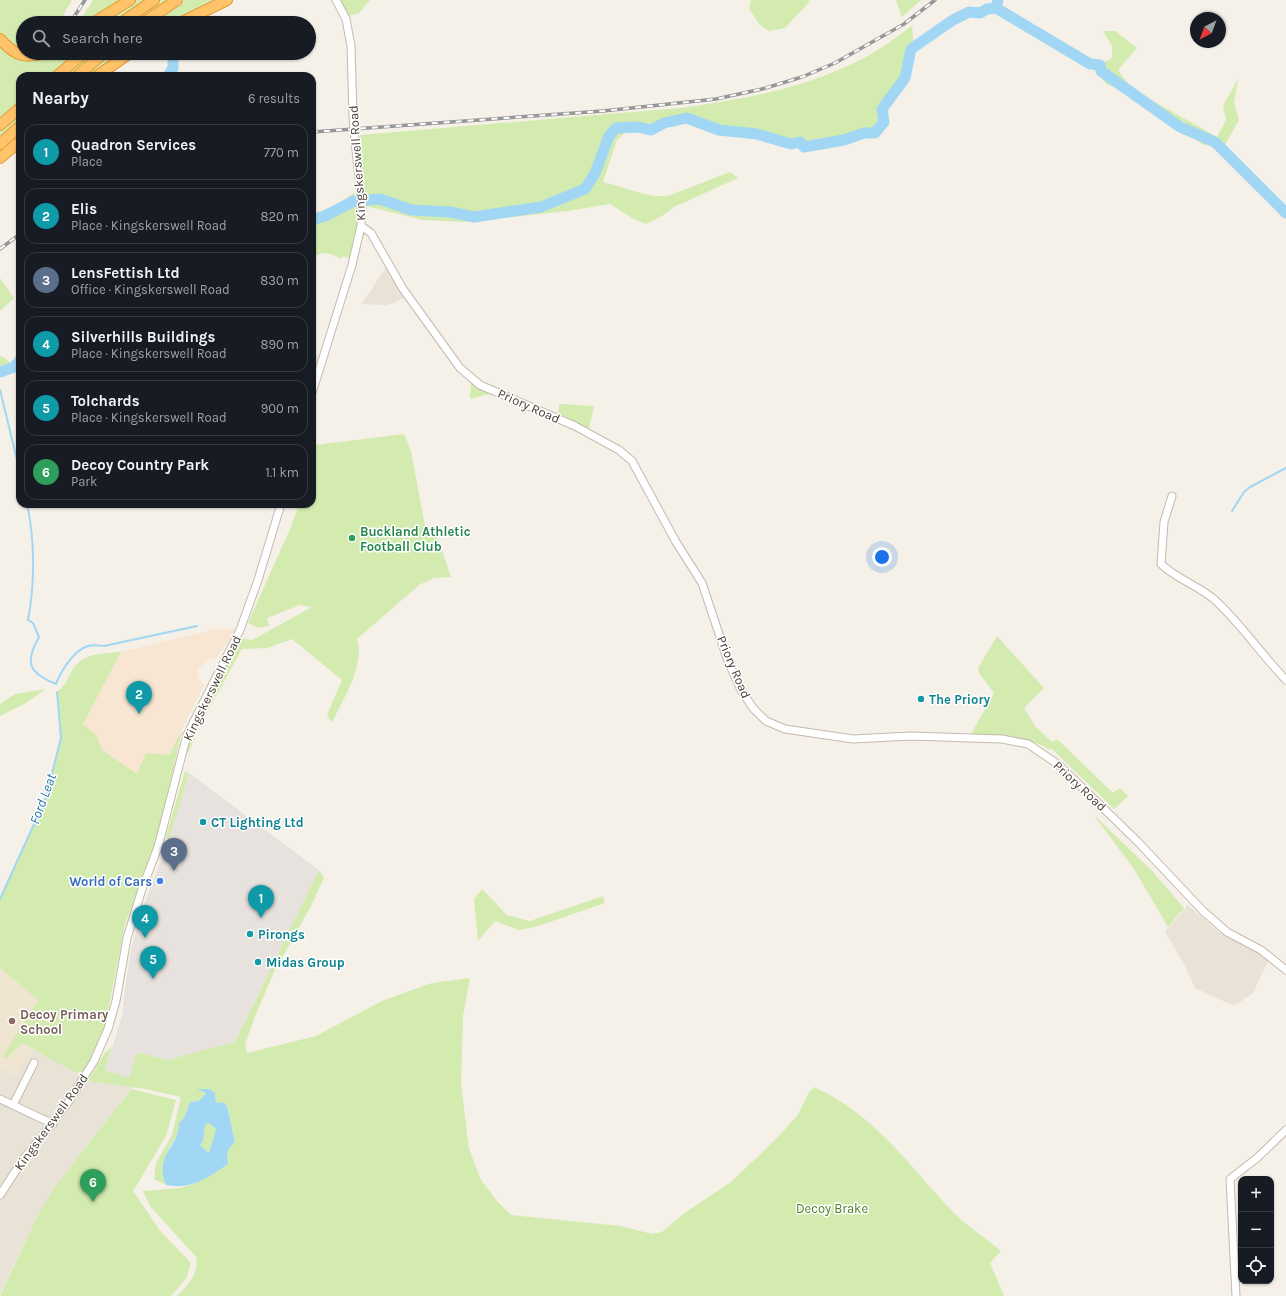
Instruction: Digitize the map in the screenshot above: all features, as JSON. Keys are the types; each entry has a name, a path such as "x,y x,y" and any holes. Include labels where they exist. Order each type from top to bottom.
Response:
{"highway":[{"path":"105,16 130,0"},
{"path":"131,16 154,0"},
{"path":"153,16 177,0"},
{"path":"194,16 227,0"},
{"path":"0,39 10,51 16,53"},
{"path":"62,72 76,60"},
{"path":"82,72 96,60"},
{"path":"103,72 120,60"},
{"path":"0,125 16,111"},
{"path":"0,144 16,130"},
{"path":"0,158 16,144"}],"street":[{"name":"Kingskerswell Road","path":"316,380 352,265 361,226 362,205 353,116 351,46 346,19 336,0"},
{"name":"Priory Road","path":"361,226 371,233 403,289 460,368 480,385 575,426 619,450 632,461 676,542 702,583 728,661 741,690 753,708 766,721 784,729 853,739 912,736 1002,739 1028,744 1059,765 1138,842 1203,911 1227,932 1261,950 1286,970"},
{"path":"1172,496 1164,522 1161,564 1167,570 1191,582 1231,615 1268,662 1286,680"},
{"name":"Kingskerswell Road","path":"0,1195 22,1161 53,1124 94,1061 108,1029 116,1002 127,938 142,890 158,847 187,735 240,630 258,580 280,508"},
{"path":"12,1105 34,1063"},
{"path":"0,1099 53,1124"},
{"path":"1236,1296 1230,1179 1257,1158 1286,1130"}],"shaded area":[{"path":"386,267 404,297 394,303 386,305 362,304"},
{"path":"216,629 236,629 216,658 208,659 198,670 198,678 204,685 169,755 137,774 102,750 83,724 121,652"},
{"path":"189,773 319,870 235,1042 167,1060 137,1052 129,1079 105,1070 123,1013 131,949 145,902 169,840"},
{"path":"1188,905 1218,932 1258,952 1268,961 1253,993 1234,1006 1195,988 1183,962 1165,932"},
{"name":"Decoy Primary School","path":"0,968 38,1000 2,1057 6,1059 22,1043 32,1049 15,1077 0,1067"},
{"path":"32,1049 49,1057 88,1081 132,1087 55,1187 38,1215 0,1294 0,1067 15,1077"}],"green space":[{"path":"0,0 72,0 63,15 65,16 16,16 16,50 11,48 0,35"},
{"path":"93,0 124,0 99,16 83,16"},
{"path":"136,0 148,0 126,16 111,16"},
{"path":"160,0 172,0 148,16 136,16"},
{"path":"185,0 221,0 188,16 161,16"},
{"path":"340,0 370,0 359,13 348,16"},
{"path":"751,0 809,0 809,2 785,28 769,31 759,24 749,8"},
{"path":"896,0 921,0 902,17"},
{"path":"912,26 914,47 908,73 889,105 887,123 875,133 864,133 844,140 804,147 800,142 791,144 757,134 719,130 687,118 664,123 651,130 624,133 617,140 603,182 652,196 668,196 730,172 738,178 674,207 662,216 646,224 632,218 610,204 568,211 465,222 423,220 366,206 360,135 680,108 748,97 793,86 837,71 886,45"},
{"path":"1103,31 1115,31 1137,48 1118,70 1132,89 1217,137 1226,120 1223,106 1238,79 1234,103 1239,120 1222,150 1202,144 1124,91 1106,84 1096,71 1100,65 1112,58 1112,46"},
{"path":"0,43 9,54 16,54 16,60 72,60 58,72 16,72 16,108 0,122"},
{"path":"81,60 91,60 77,72 67,72"},
{"path":"104,60 118,60 101,72 89,72"},
{"path":"16,116 16,126 0,141 0,130"},
{"path":"357,191 359,222 349,258 342,256 341,259 326,253 316,256 316,213 335,206"},
{"path":"0,278 14,298 0,311"},
{"path":"0,356 5,358 14,367 6,375 0,377"},
{"path":"471,381 490,394 470,399"},
{"path":"559,405 594,406 589,429 558,413"},
{"name":"Buckland Athletic Football Club","path":"404,434 411,451 425,526 435,530 451,577 434,578 419,585 357,639 359,650 356,671 332,723 327,715 342,680 292,639 267,648 242,649 201,723 186,755 190,739 202,710 241,638 252,640 312,607 300,605 267,618 269,626 258,628 248,623 290,529 298,508 316,508 316,445"},
{"path":"997,636 1044,688 1024,708 1035,726 1052,742 1057,739 1113,793 1120,788 1128,796 1114,809 1051,748 1049,750 1042,745 1033,742 1012,738 971,734 994,693 979,673 978,668"},
{"path":"121,652 83,724 96,735 102,750 137,774 146,753 169,755 182,730 157,840 125,924 105,1026 94,1052 80,1075 22,1043 6,1059 2,1057 38,1000 0,968 0,899 45,800 61,738 57,692 67,681 75,665 86,657"},
{"path":"46,689 26,703 0,716 0,704 15,694"},
{"path":"185,771 189,773 169,840 166,836"},
{"path":"1093,814 1152,871 1184,908 1168,927 1134,869"},
{"name":"Decoy Brake","path":"319,870 324,878 311,906 274,972 245,1044 247,1053 316,1036 382,1001 432,983 470,978 463,1016 461,1083 469,1149 481,1180 497,1201 511,1215 621,1226 652,1234 662,1232 686,1212 731,1182 774,1141 797,1116 809,1092 814,1087 855,1111 889,1141 957,1216 1001,1251 990,1263 1004,1296 177,1296 192,1279 196,1269 196,1257 150,1206 143,1191 180,1188 194,1184 227,1164 228,1152 230,1147 235,1142 227,1106 216,1103 215,1093 198,1089 206,1093 199,1101 190,1102 184,1118 179,1123 177,1135 165,1158 164,1171 166,1185 154,1179 156,1163 172,1135 181,1097 145,1089 88,1081 104,1054 112,1046 105,1070 129,1078 137,1052 167,1060 235,1042"},
{"path":"482,889 507,915 530,921 603,896 605,903 535,927 519,930 495,921 478,941 474,899"},
{"path":"131,1089 176,1100 166,1136 133,1191 161,1232 191,1263 186,1279 171,1296 0,1296 38,1215 55,1187"},
{"path":"209,1123 216,1129 209,1153 200,1145 203,1141 205,1125"}],"water":[{"path":"197,1089 210,1089 215,1093 216,1103 222,1102 227,1106 235,1142 230,1147 228,1152 228,1164 199,1182 184,1186 166,1185 163,1174 163,1165 168,1151 178,1132 179,1123 184,1118 190,1102 199,1101 206,1093","holes":["209,1123 216,1129 209,1153 200,1145 203,1141 205,1125"]}],"waterway":[{"path":"316,219 325,216 354,201 380,199 411,210 450,212 474,217 541,207 585,189 595,173 609,136 616,128 638,127 651,130 664,123 687,118 719,130 757,134 791,144 800,142 804,147 844,140 864,133 875,133 884,122 882,109 905,78 911,49 953,20 969,12 980,13 987,9 996,8 998,0"},
{"path":"996,8 1090,64 1100,65 1101,71 1180,127 1215,142 1286,213"},
{"path":"170,72 173,68 173,60"},
{"path":"0,372 14,367 16,365"},
{"path":"0,390 16,456"},
{"path":"1232,511 1244,492 1250,487 1286,468"},
{"path":"28,508 33,547 33,577 28,620 33,623 39,637 34,646 31,660 32,666 40,676 56,684"},
{"name":"Ford Leat","path":"56,684 61,673 73,656 83,648 94,645 104,646 197,626"},
{"name":"Ford Leat","path":"0,899 45,800 61,738 57,692"}],"railway":[{"path":"75,16 85,0"},
{"path":"316,132 603,111 716,99 762,89 802,77 835,63 904,24 935,0"},
{"path":"0,249 16,237"}],"place":[{"name":"Buckland Athletic Football Club","path":"352,538"},
{"name":"The Priory","path":"921,699"},
{"name":"Elis","path":"139,714"},
{"name":"CT Lighting Ltd","path":"203,822"},
{"name":"LensFettish Ltd","path":"174,871"},
{"name":"World of Cars","path":"160,881"},
{"name":"Quadron Services","path":"261,918"},
{"name":"Pirongs","path":"250,934"},
{"name":"Silverhills Buildings","path":"145,938"},
{"name":"Midas Group","path":"258,962"},
{"name":"Tolchards","path":"153,979"},
{"name":"Decoy Primary School","path":"12,1021"},
{"name":"Decoy Country Park","path":"93,1202"}]}
